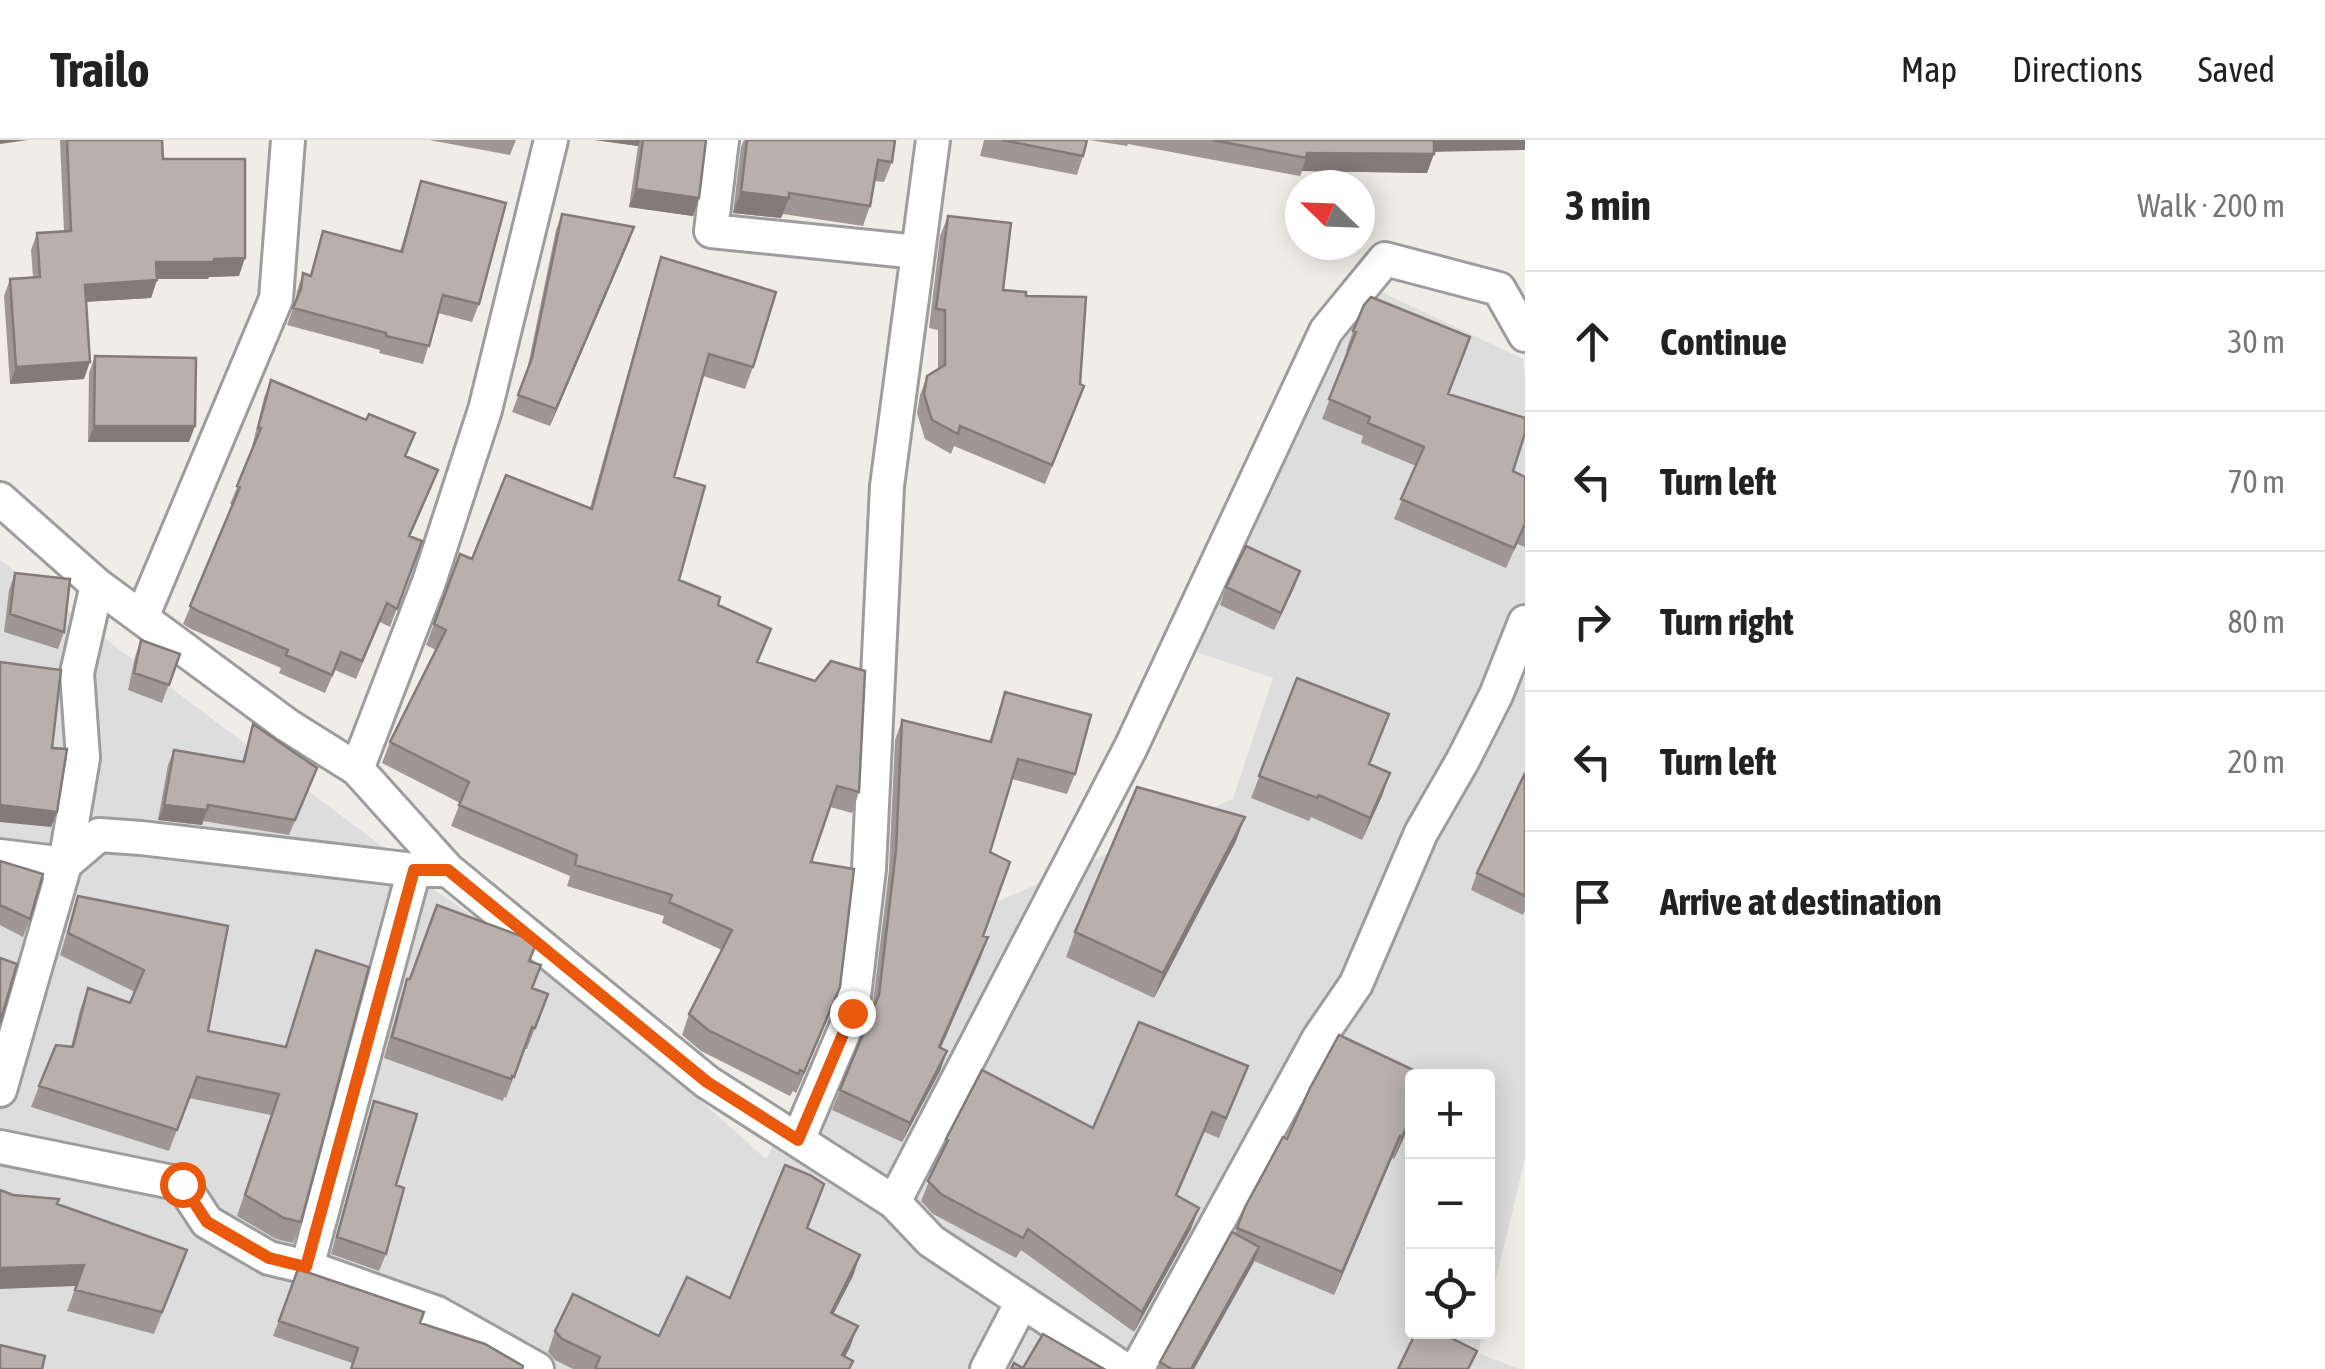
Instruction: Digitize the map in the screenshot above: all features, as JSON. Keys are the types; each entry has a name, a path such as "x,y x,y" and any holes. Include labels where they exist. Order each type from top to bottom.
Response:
{"street":[{"path":"142,617 276,299 288,140"},
{"path":"357,769 428,582 485,410 551,140"},
{"path":"722,140 711,231 918,252"},
{"path":"798,1140 852,1013 869,868 887,486 932,140"},
{"path":"894,1202 1130,747 1326,331 1385,258 1499,288 1525,336"},
{"path":"0,499 98,585 287,725 357,769 448,870 707,1082 894,1202 932,1240 1124,1369"},
{"path":"0,1090 65,864 82,758 77,673 98,585"},
{"path":"1136,1369 1319,1038 1356,984 1421,832 1496,695 1525,622"},
{"path":"0,856 65,864 100,835 414,870 448,870"},
{"path":"306,1267 414,870"},
{"path":"0,1147 182,1184 207,1222 269,1258 437,1312 537,1369"},
{"path":"987,1369 1022,1302"}],"shaded area":[{"path":"1348,276 1523,359 1525,1159 1495,1283 1495,1069 1405,1069 1405,1339 1481,1339 1478,1353 1519,1369 0,1369 0,560 383,847 401,868 552,968 766,1159 877,947 987,906 1233,799 1273,678 1182,647"}],"building":[{"path":"67,140 162,140 163,159 245,159 245,258 156,262 157,280 85,285 90,362 16,367 10,279 40,277 37,233 71,231"},
{"path":"643,140 706,140 699,198 636,189"},
{"path":"747,140 895,140 892,162 878,160 870,206 789,193 789,198 741,192"},
{"path":"1002,140 1087,140 1083,156"},
{"path":"1213,140 1434,140 1434,154 1307,153 1306,158"},
{"path":"421,181 506,203 479,304 443,295 429,346 293,308 303,273 311,276 323,231 402,252"},
{"path":"562,214 634,227 556,409 518,395 532,358"},
{"path":"948,216 1011,223 1003,290 1026,292 1026,296 1086,297 1080,384 1084,386 1052,465 960,426 958,434 932,420 924,394 927,376 945,365 945,310 936,309"},
{"path":"661,257 776,292 753,367 709,354 674,477 705,486 679,580 720,597 718,605 771,629 757,662 815,681 831,661 865,671 859,792 837,786 811,862 854,869 840,987 804,1072 800,1070 798,1074 708,1030 689,1014 732,930 669,902 672,895 575,865 577,855 459,805 469,782 390,742 446,630 434,624 460,554 472,559 506,475 592,509"},
{"path":"1371,297 1470,337 1448,394 1525,418 1525,433 1513,471 1525,477 1525,524 1514,548 1401,499 1424,447 1368,423 1370,417 1329,399 1356,332 1353,331"},
{"path":"95,356 196,358 195,426 94,426"},
{"path":"271,380 366,420 369,414 415,433 405,456 438,470 409,536 422,541 397,609 387,603 362,661 341,652 332,675 286,655 288,650 190,606 240,487 237,486 261,428"},
{"path":"1246,546 1300,571 1281,613 1226,587"},
{"path":"15,573 70,579 64,632 10,614"},
{"path":"141,640 180,654 169,685 134,673"},
{"path":"0,662 61,670 52,748 67,749 57,812 0,805"},
{"path":"1297,678 1389,714 1369,764 1390,773 1370,818 1319,795 1317,798 1259,776"},
{"path":"1005,692 1091,715 1075,774 1018,759 990,852 1010,862 983,936 988,937 939,1047 947,1051 910,1123 840,1090 879,995 896,850 902,720 991,742"},
{"path":"253,724 317,768 295,820 208,805 207,810 164,805 174,750 244,762"},
{"path":"1525,773 1525,896 1477,873"},
{"path":"1137,787 1245,817 1163,973 1075,932"},
{"path":"0,861 43,874 30,919 0,905"},
{"path":"78,896 228,926 208,1031 286,1047 316,950 369,967 301,1222 284,1218 245,1195 279,1094 197,1077 177,1130 39,1086 56,1045 73,1047 88,988 130,1003 144,970 68,933"},
{"path":"437,905 537,942 529,961 541,965 532,988 548,994 511,1079 392,1037 407,979"},
{"path":"0,958 17,964 0,1023"},
{"path":"1139,1022 1248,1066 1226,1118 1212,1112 1176,1195 1199,1208 1142,1312 1028,1229 1023,1238 941,1194 928,1181 982,1070 1093,1128"},
{"path":"1339,1035 1411,1069 1405,1069 1405,1130 1342,1272 1237,1228 1283,1137 1287,1139"},
{"path":"374,1101 417,1114 396,1185 404,1188 386,1254 337,1237"},
{"path":"785,1165 824,1184 807,1228 860,1255 831,1313 858,1326 842,1355 853,1361 849,1369 595,1369 600,1357 562,1339 555,1331 573,1294 659,1336 687,1277 730,1298"},
{"path":"0,1190 59,1199 57,1204 187,1250 162,1312 75,1290 84,1265 0,1268"},
{"path":"1232,1232 1259,1247 1191,1369 1172,1369 1160,1362"},
{"path":"298,1269 424,1312 420,1323 485,1344 523,1366 522,1369 351,1369 358,1348 279,1321"},
{"path":"1043,1334 1104,1369 1011,1369 1014,1363 1023,1368"},
{"path":"1413,1339 1453,1339 1477,1351 1468,1369 1398,1369"},
{"path":"0,1345 45,1356 42,1369 0,1369"}],"route":[{"path":"182,1184 207,1222 269,1258 306,1267 414,870 448,870 707,1082 798,1140 852,1013"}]}
